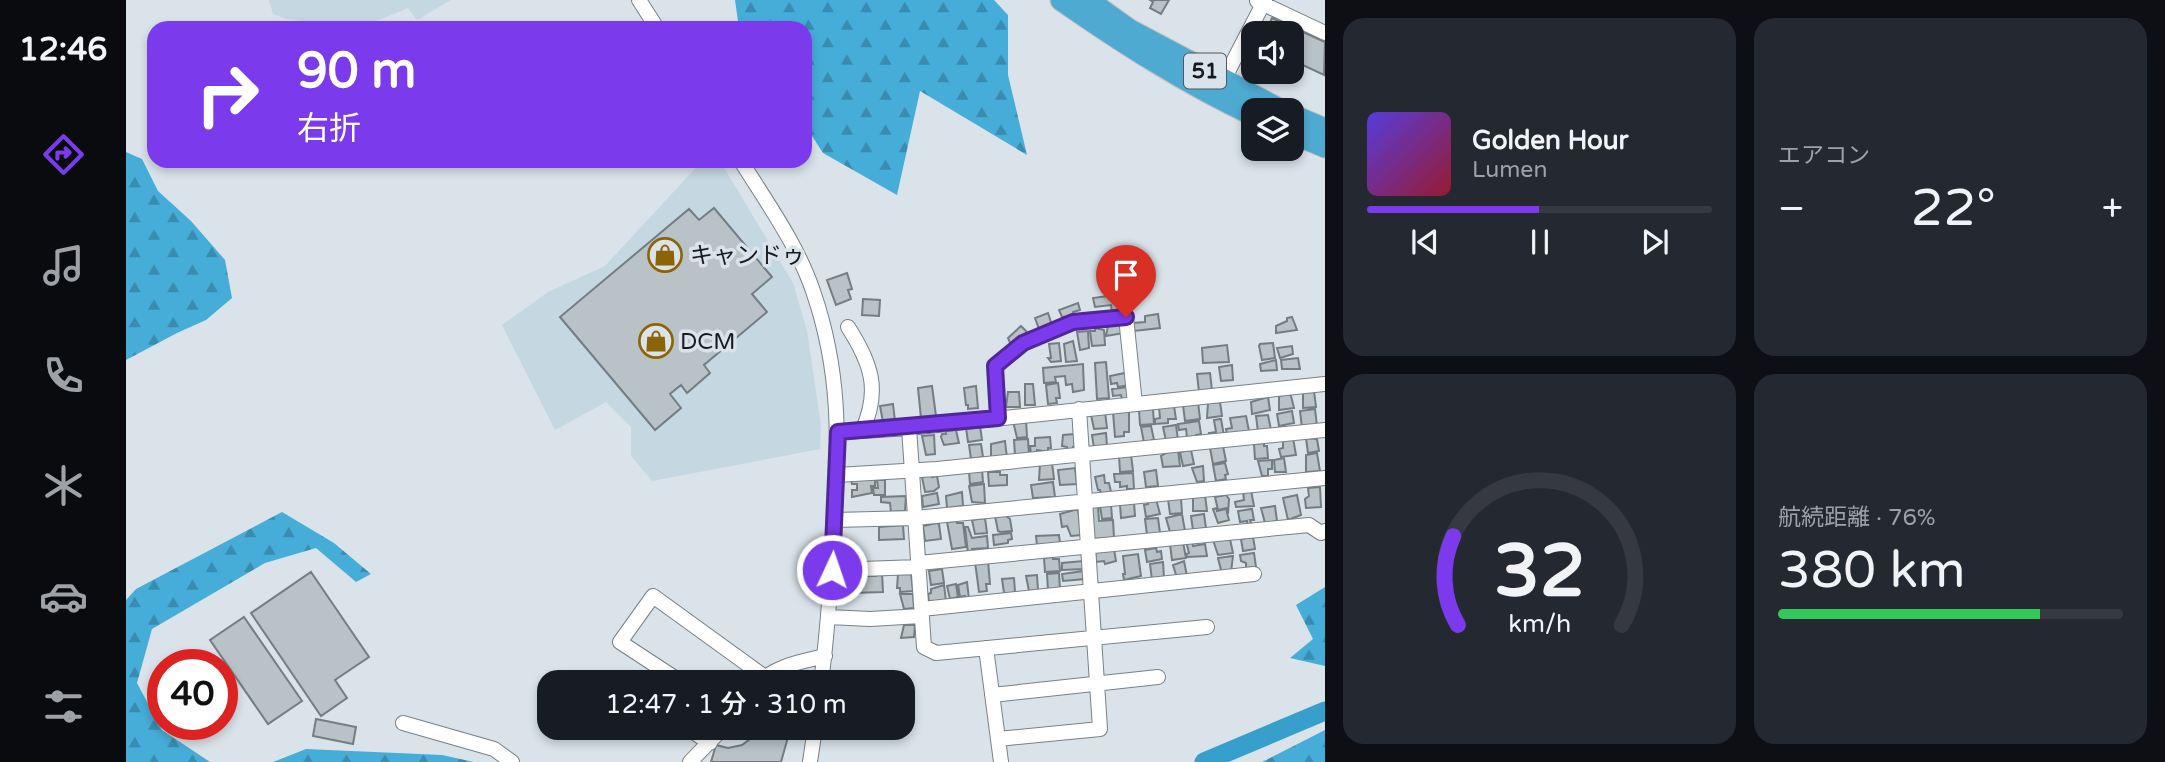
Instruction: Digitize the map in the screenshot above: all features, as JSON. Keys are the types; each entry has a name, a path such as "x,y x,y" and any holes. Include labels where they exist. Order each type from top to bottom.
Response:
{"highway":[{"name":"51","path":"1062,0 1126,36 1257,98"},
{"name":"51","path":"1088,0 1126,36 1179,77 1241,109"},
{"path":"1304,120 1325,129"},
{"path":"1304,138 1325,147"}],"street":[{"path":"639,0 652,21"},
{"path":"1223,81 1261,1 1325,33"},
{"path":"745,168 785,232 813,289 831,355 838,432 837,475 829,617 823,670"},
{"path":"998,418 995,366 1023,343 1073,322 1127,318 1135,404"},
{"path":"848,327 864,353 872,377 867,418 862,430"},
{"path":"838,432 909,428 1325,384"},
{"path":"998,739 1100,729 1079,409"},
{"path":"909,428 924,647 936,653 1207,627"},
{"path":"837,475 912,471 1325,430"},
{"path":"834,520 915,518 1325,478"},
{"path":"832,570 919,565 1309,525 1321,533 1325,531"},
{"path":"829,617 870,619 1254,574"},
{"path":"663,670 620,642 653,596 749,670"},
{"path":"986,648 1001,762"},
{"path":"779,670 825,656"},
{"path":"992,695 1158,677"},
{"path":"403,723 494,748 512,762"},
{"path":"705,740 710,743"},
{"path":"690,762 713,740"},
{"path":"810,762 813,740"}],"shaded area":[{"path":"269,0 451,0 417,20 408,8 376,21 303,21 273,14"},
{"path":"696,168 724,168 793,283 807,331 821,425 820,449 652,481 631,456 631,427 606,402 555,430 502,325 548,292 605,266"}],"green space":[{"path":"735,0 994,0 1008,15 1008,75 1027,155 920,91 897,195 823,153 812,136 812,21 738,21"},
{"path":"126,152 142,159 158,191 191,221 225,260 232,298 206,320 126,360"},
{"path":"282,512 334,543 371,574 356,582 316,548 265,563 152,629 137,683 147,702 147,740 177,740 210,762 126,762 126,600 136,589"},
{"path":"1325,587 1325,666 1290,658 1313,639 1296,605"},
{"path":"1325,730 1325,762 1262,762"},
{"path":"306,749 442,755 474,762 273,762"}],"building":[{"path":"1150,0 1169,0 1161,14 1150,8 1153,2"},
{"path":"1304,32 1325,42 1324,75 1304,66"},
{"name":"DCM","path":"714,208 772,277 752,294 767,312 704,365 710,373 687,393 681,385 670,394 681,408 655,430 560,317 689,209 699,220"},
{"path":"847,273 852,289 848,290 851,299 836,305 827,280"},
{"path":"1122,294 1124,311 1112,312 1111,305 1095,307 1093,298"},
{"path":"863,299 880,300 879,316 862,315"},
{"path":"1078,303 1080,310 1073,312 1074,316 1062,317 1059,310"},
{"path":"1048,313 1052,325 1039,329 1035,318"},
{"path":"1158,314 1160,328 1134,331 1133,323 1145,322 1145,316"},
{"path":"1292,317 1297,330 1276,333 1276,326"},
{"path":"1122,323 1124,333 1106,336 1108,326"},
{"path":"1021,326 1027,332 1011,345 1008,338"},
{"path":"1095,328 1104,330 1105,345 1092,346 1090,331 1095,331"},
{"path":"1088,331 1089,348 1080,350 1077,332"},
{"path":"1073,341 1077,361 1066,362 1064,344"},
{"path":"1059,343 1061,361 1051,362 1048,358 1051,358 1049,344"},
{"path":"1273,343 1275,358 1262,360 1260,344"},
{"path":"1227,345 1229,362 1203,363 1202,348"},
{"path":"1292,346 1293,354 1280,358 1277,348"},
{"path":"1298,358 1300,369 1282,369 1281,360"},
{"path":"1276,360 1277,370 1261,371 1260,364"},
{"path":"1106,362 1109,398 1097,399 1095,363"},
{"path":"1083,364 1084,390 1073,392 1072,384 1066,385 1065,376 1055,377 1056,382 1044,383 1043,368"},
{"path":"1232,365 1233,380 1221,381 1219,367"},
{"path":"1125,373 1130,385 1118,387 1117,383 1111,384 1110,376"},
{"path":"1210,373 1212,390 1199,392 1197,374"},
{"path":"1058,383 1060,398 1056,398 1057,403 1048,404 1046,385"},
{"path":"1025,384 1033,384 1035,405 1025,405"},
{"path":"932,386 936,416 921,418 918,388"},
{"path":"976,386 978,408 968,409 964,388"},
{"path":"1129,387 1131,399 1122,400 1121,395 1113,396 1112,389"},
{"path":"1314,391 1316,407 1303,408 1303,393"},
{"path":"1008,392 1019,392 1020,407 1006,407"},
{"path":"1289,394 1294,408 1279,410 1279,396"},
{"path":"1268,397 1270,410 1252,414 1251,402"},
{"path":"1198,402 1200,419 1185,421 1183,405"},
{"path":"1220,402 1222,416 1207,418 1208,403"},
{"path":"893,404 895,421 883,422 880,406"},
{"path":"1174,406 1176,419 1155,424 1155,419 1160,418 1159,407"},
{"path":"1153,409 1154,424 1140,425 1139,410"},
{"path":"1315,409 1317,426 1302,428 1300,411"},
{"path":"1129,410 1129,432 1115,437 1113,412"},
{"path":"1292,411 1294,423 1279,426 1277,414"},
{"path":"1105,412 1107,428 1094,429 1091,415"},
{"path":"1268,415 1271,430 1258,432 1256,416"},
{"path":"1246,416 1249,431 1227,435 1226,429 1232,428 1230,418"},
{"path":"1221,419 1224,436 1210,439 1209,433 1216,432 1214,420"},
{"path":"1026,420 1027,437 1017,438 1013,421"},
{"path":"1199,421 1201,434 1196,435 1196,438 1187,438 1186,429 1179,430 1178,424"},
{"path":"1176,425 1178,440 1166,441 1163,427"},
{"path":"955,426 959,443 944,445 941,437 946,434 945,428"},
{"path":"980,426 982,440 968,442 966,428"},
{"path":"1151,426 1154,440 1144,443 1141,427"},
{"path":"1106,433 1107,446 1094,448 1092,435"},
{"path":"1074,434 1075,447 1073,450 1067,450 1067,447 1062,446 1063,435"},
{"path":"934,435 935,454 926,455 922,436"},
{"path":"1050,437 1051,448 1048,448 1048,452 1037,450 1037,454 1031,454 1030,446 1035,446 1035,438"},
{"path":"1293,438 1296,455 1281,457 1279,449 1283,448 1283,440"},
{"path":"1306,438 1317,439 1319,451 1308,453"},
{"path":"1028,439 1029,455 1015,456 1014,440"},
{"path":"1005,441 1007,458 991,459 991,444"},
{"path":"1264,443 1264,446 1267,446 1268,458 1255,459 1254,444"},
{"path":"981,444 983,457 971,459 969,445"},
{"path":"1223,446 1226,461 1213,464 1210,448"},
{"path":"1178,450 1180,466 1163,467 1161,456"},
{"path":"1191,450 1194,464 1183,466 1180,452"},
{"path":"1317,453 1320,471 1306,472 1306,455"},
{"path":"1131,455 1133,471 1120,472 1119,456"},
{"path":"1284,458 1286,472 1275,472 1274,460"},
{"path":"1272,460 1272,469 1268,469 1268,476 1262,476 1258,461"},
{"path":"1052,463 1054,479 1039,480 1040,464"},
{"path":"1225,463 1228,474 1225,475 1226,479 1216,481 1213,465"},
{"path":"1203,466 1204,481 1197,482 1192,468"},
{"path":"1075,468 1077,484 1060,485 1058,470"},
{"path":"982,469 983,482 970,484 969,471"},
{"path":"1156,470 1158,486 1146,487 1144,472"},
{"path":"988,472 1007,475 1007,485 989,486"},
{"path":"1133,473 1134,489 1120,487 1120,482 1115,482 1114,474"},
{"path":"1104,475 1105,483 1109,483 1111,492 1101,494 1095,477"},
{"path":"937,476 939,487 925,492 922,477"},
{"path":"875,478 875,486 871,486 872,493 852,497 852,490 857,490 857,484 852,484 851,480"},
{"path":"877,480 885,480 885,495 874,495 873,488 878,488"},
{"path":"1053,482 1055,497 1033,498 1031,485"},
{"path":"984,484 985,503 972,502 969,486"},
{"path":"1320,487 1321,507 1306,508 1308,488"},
{"path":"1251,490 1254,506 1236,507 1235,502 1244,500 1243,492"},
{"path":"962,492 963,506 947,508 946,496"},
{"path":"937,493 939,504 923,507 922,496"},
{"path":"1205,495 1207,511 1193,511 1193,496"},
{"path":"1226,495 1229,499 1228,514 1227,508 1218,510 1215,497"},
{"path":"1297,495 1301,515 1288,520 1283,498"},
{"path":"906,496 905,511 891,512 890,503 881,502 881,497"},
{"path":"1181,498 1182,513 1170,514 1168,499"},
{"path":"1156,499 1160,514 1146,517 1144,505 1148,504 1147,501"},
{"path":"1134,502 1135,516 1121,518 1120,504"},
{"path":"1111,504 1112,518 1102,519 1100,506"},
{"path":"1098,506 1099,521 1113,520 1114,538 1093,539 1091,507"},
{"path":"1275,506 1277,521 1265,523 1261,508"},
{"path":"1217,508 1217,511 1226,509 1229,520 1218,523 1213,509"},
{"path":"1078,509 1081,535 1071,536 1067,526 1062,527 1060,514"},
{"path":"1252,509 1254,520 1247,524 1247,521 1240,522 1238,511"},
{"path":"1182,514 1185,531 1170,532 1166,518"},
{"path":"1204,514 1206,528 1193,530 1191,516"},
{"path":"1005,515 1010,519 1012,531 1000,532 995,516"},
{"path":"985,518 987,533 975,534 972,520"},
{"path":"1158,518 1160,533 1147,535 1145,519"},
{"path":"947,522 963,523 966,547 952,549"},
{"path":"937,523 941,539 925,541 923,526"},
{"path":"903,525 904,539 879,540 879,527"},
{"path":"965,527 968,527 972,538 987,536 988,548 972,549 972,553 968,553"},
{"path":"1011,533 1012,539 1008,540 1008,543 994,545 993,535"},
{"path":"1059,535 1060,543 1037,545 1036,536"},
{"path":"1253,537 1255,549 1243,551 1241,539"},
{"path":"1230,539 1233,553 1218,555 1213,540"},
{"path":"1192,540 1193,546 1205,544 1207,556 1187,557 1186,554 1189,553 1186,541"},
{"path":"1183,542 1186,558 1172,560 1170,544"},
{"path":"1156,548 1157,552 1161,551 1162,559 1147,562 1145,550"},
{"path":"1114,549 1116,561 1105,564 1104,561 1096,562 1095,551"},
{"path":"1254,553 1256,567 1246,568 1240,555"},
{"path":"1138,554 1141,576 1124,580 1123,556"},
{"path":"1233,556 1231,572 1222,574 1218,558"},
{"path":"1044,558 1059,559 1060,571 1045,572"},
{"path":"988,561 990,584 986,584 987,591 979,592 975,562"},
{"path":"1083,561 1084,569 1062,570 1062,563"},
{"path":"1184,561 1187,576 1177,578 1173,565"},
{"path":"1163,562 1164,578 1152,580 1150,564"},
{"path":"942,569 944,583 931,585 929,571"},
{"path":"1084,571 1085,579 1063,581 1062,574"},
{"path":"311,572 369,657 335,680 347,698 321,716 251,613"},
{"path":"876,573 882,573 883,592 852,593 852,582 861,582 863,576 876,576"},
{"path":"911,573 913,591 900,592 900,588 897,588 898,574"},
{"path":"1059,573 1060,589 1048,590 1047,574"},
{"path":"1037,575 1038,590 1029,591 1026,576"},
{"path":"1014,578 1015,592 1004,593 1002,579"},
{"path":"967,582 969,599 960,597 958,585"},
{"path":"956,584 958,597 950,599 947,586"},
{"path":"944,585 946,601 929,603 928,594 931,589"},
{"path":"900,594 913,594 914,608 904,609"},
{"path":"244,617 302,701 268,724 238,681 238,649 216,649 210,640"},
{"path":"904,625 915,625 914,637 901,638"},
{"path":"316,719 356,727 353,744 313,736"},
{"path":"749,740 787,740 781,762 711,762 716,745 728,748 742,745"}],"waterway":[{"path":"1204,762 1325,711"}],"place":[{"name":"キャンドゥ","path":"665,255"},
{"name":"DCM","path":"656,341"}],"route":[{"path":"832,570 838,432 909,428 998,418 995,366 1023,343 1073,322 1126,317"}]}
